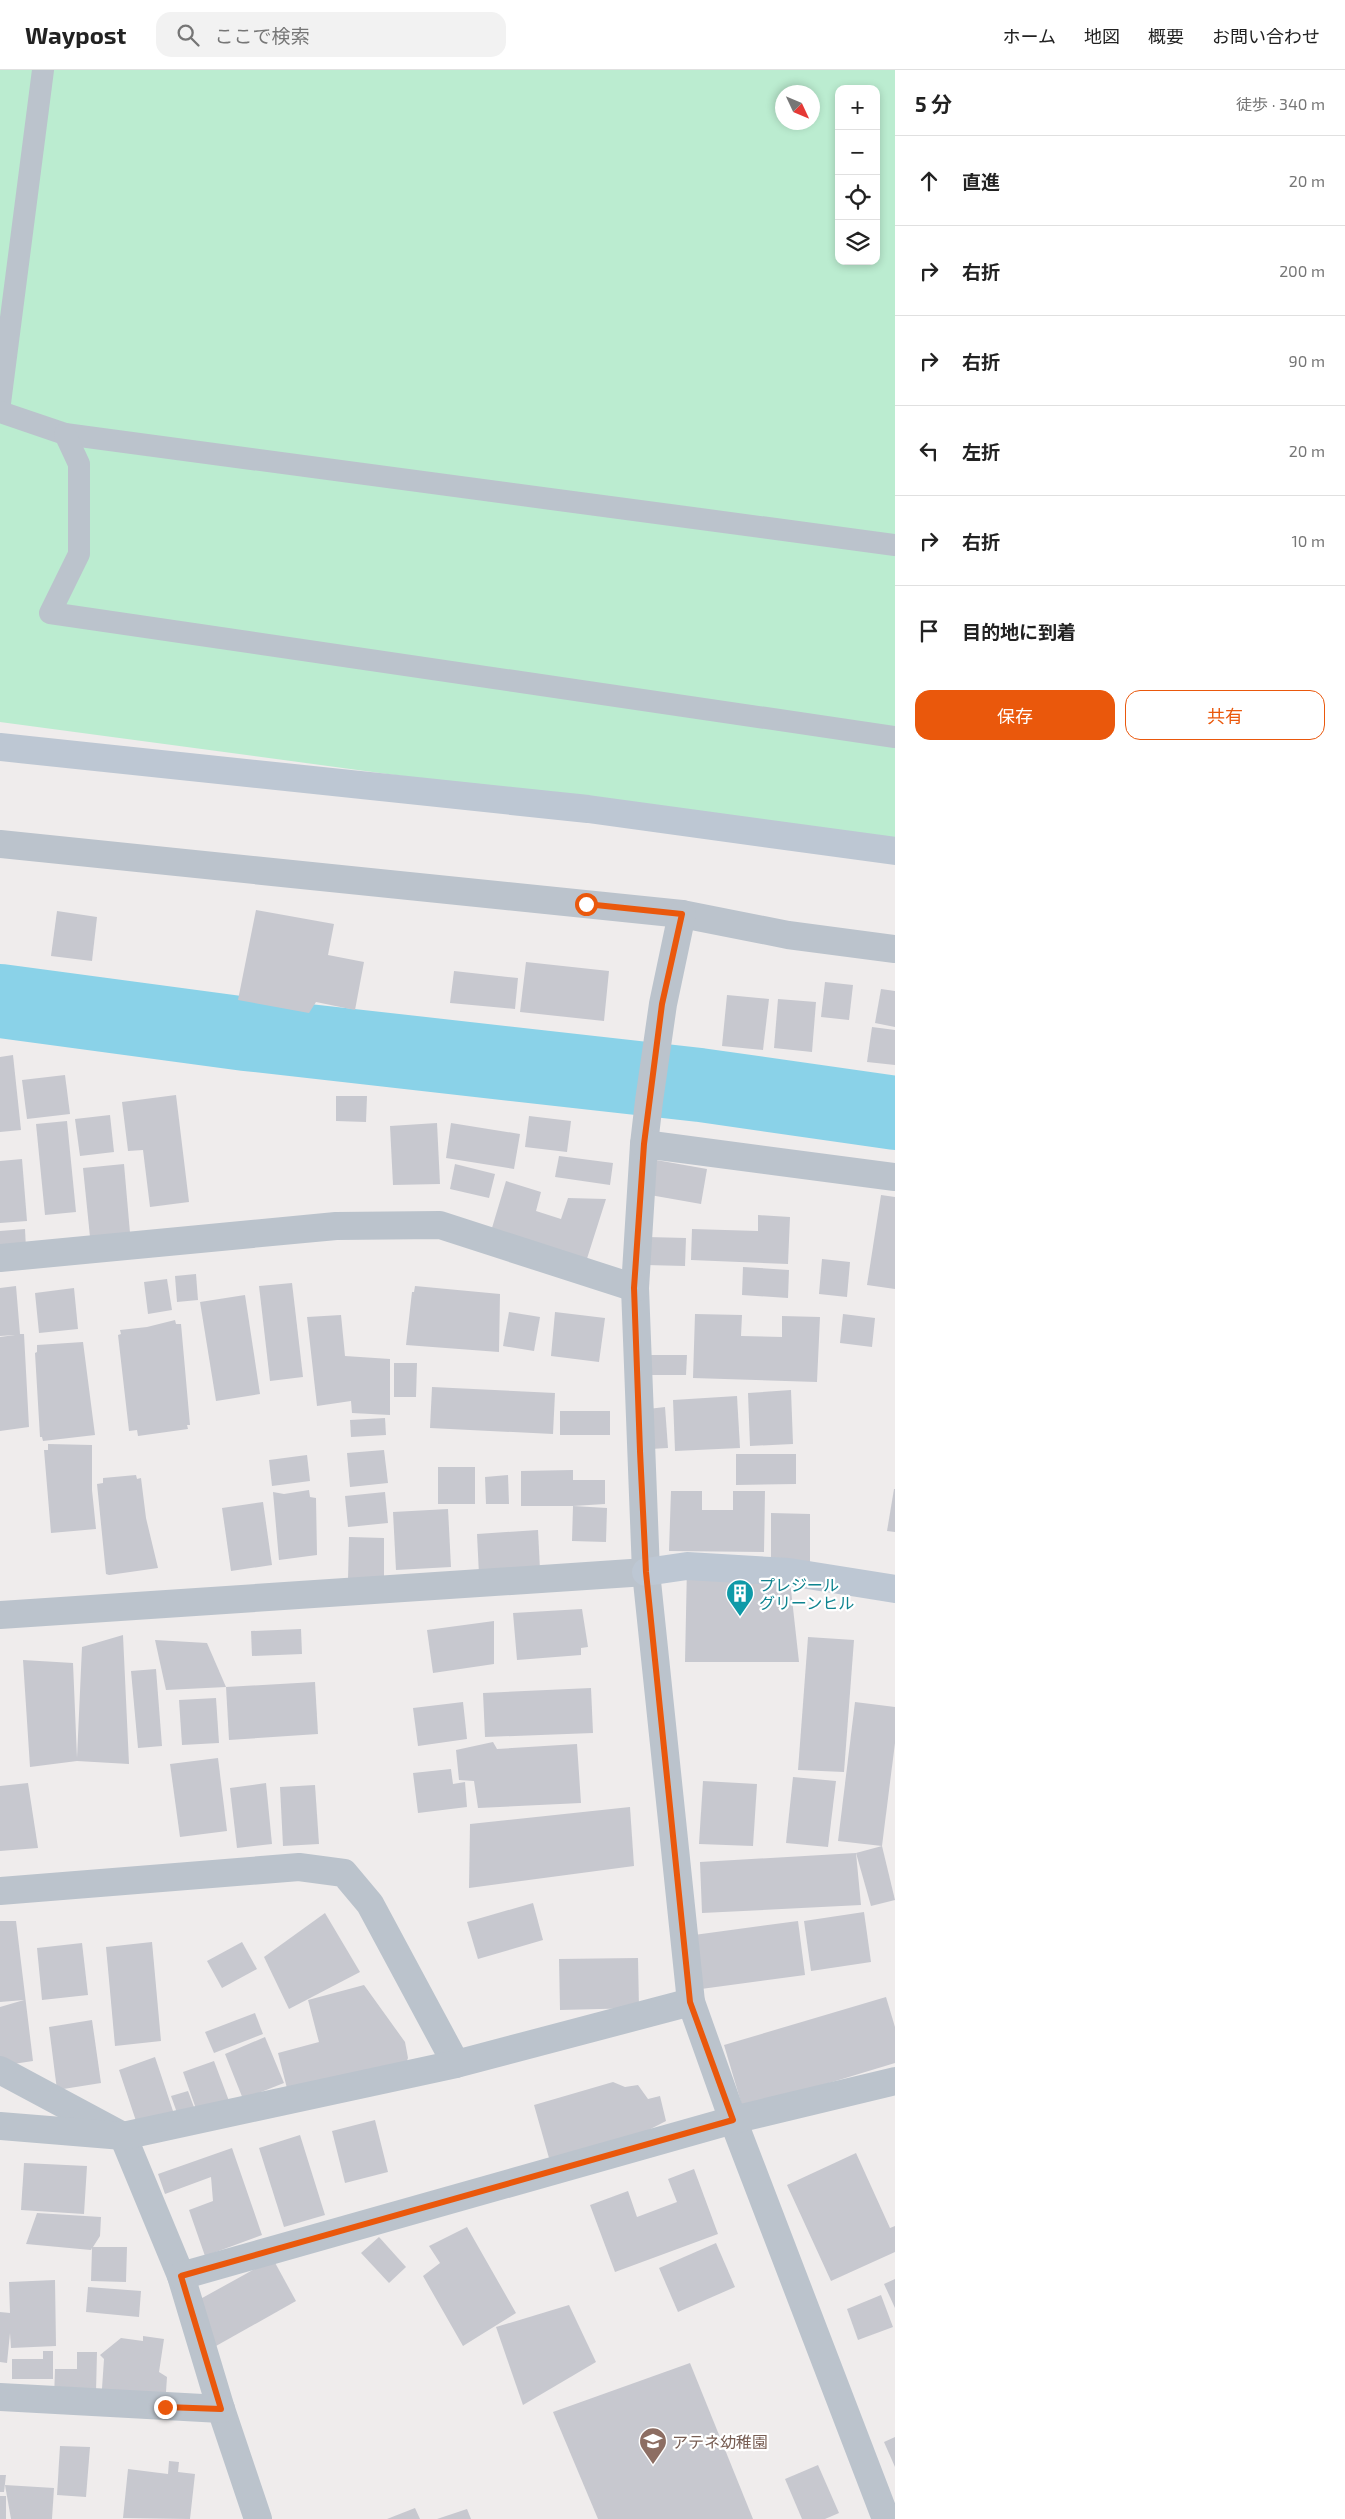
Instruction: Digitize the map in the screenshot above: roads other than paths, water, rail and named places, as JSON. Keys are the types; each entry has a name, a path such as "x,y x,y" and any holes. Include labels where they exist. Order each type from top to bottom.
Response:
{"street":[{"path":"0,747 588,809 895,851"},
{"path":"0,844 682,914 788,934 895,949"},
{"path":"682,914 662,1004 649,1101 644,1144 634,1288 646,1572 690,2002 733,2120 886,2519"},
{"path":"644,1144 895,1177"},
{"path":"0,1258 336,1226 440,1225 634,1288"},
{"path":"0,1615 646,1572 687,1566 789,1572 895,1589"},
{"path":"0,1891 299,1867 344,1873 370,1904 456,2064"},
{"path":"0,2126 123,2136 456,2064 690,2002"},
{"path":"0,2070 123,2136 181,2276 221,2409 258,2519"},
{"path":"181,2276 733,2120 895,2081"},
{"path":"0,2397 221,2409"}],"lane":[{"path":"0,403 43,70"},
{"path":"0,412 65,434 895,545"},
{"path":"65,434 79,464 78,554 50,613 895,737"}],"waterway":[{"path":"0,1001 246,1034 700,1085 895,1113"}],"place":[{"name":"プレジール グリーンヒル","path":"740,1617"},
{"name":"アテネ幼稚園","path":"653,2465"}]}
